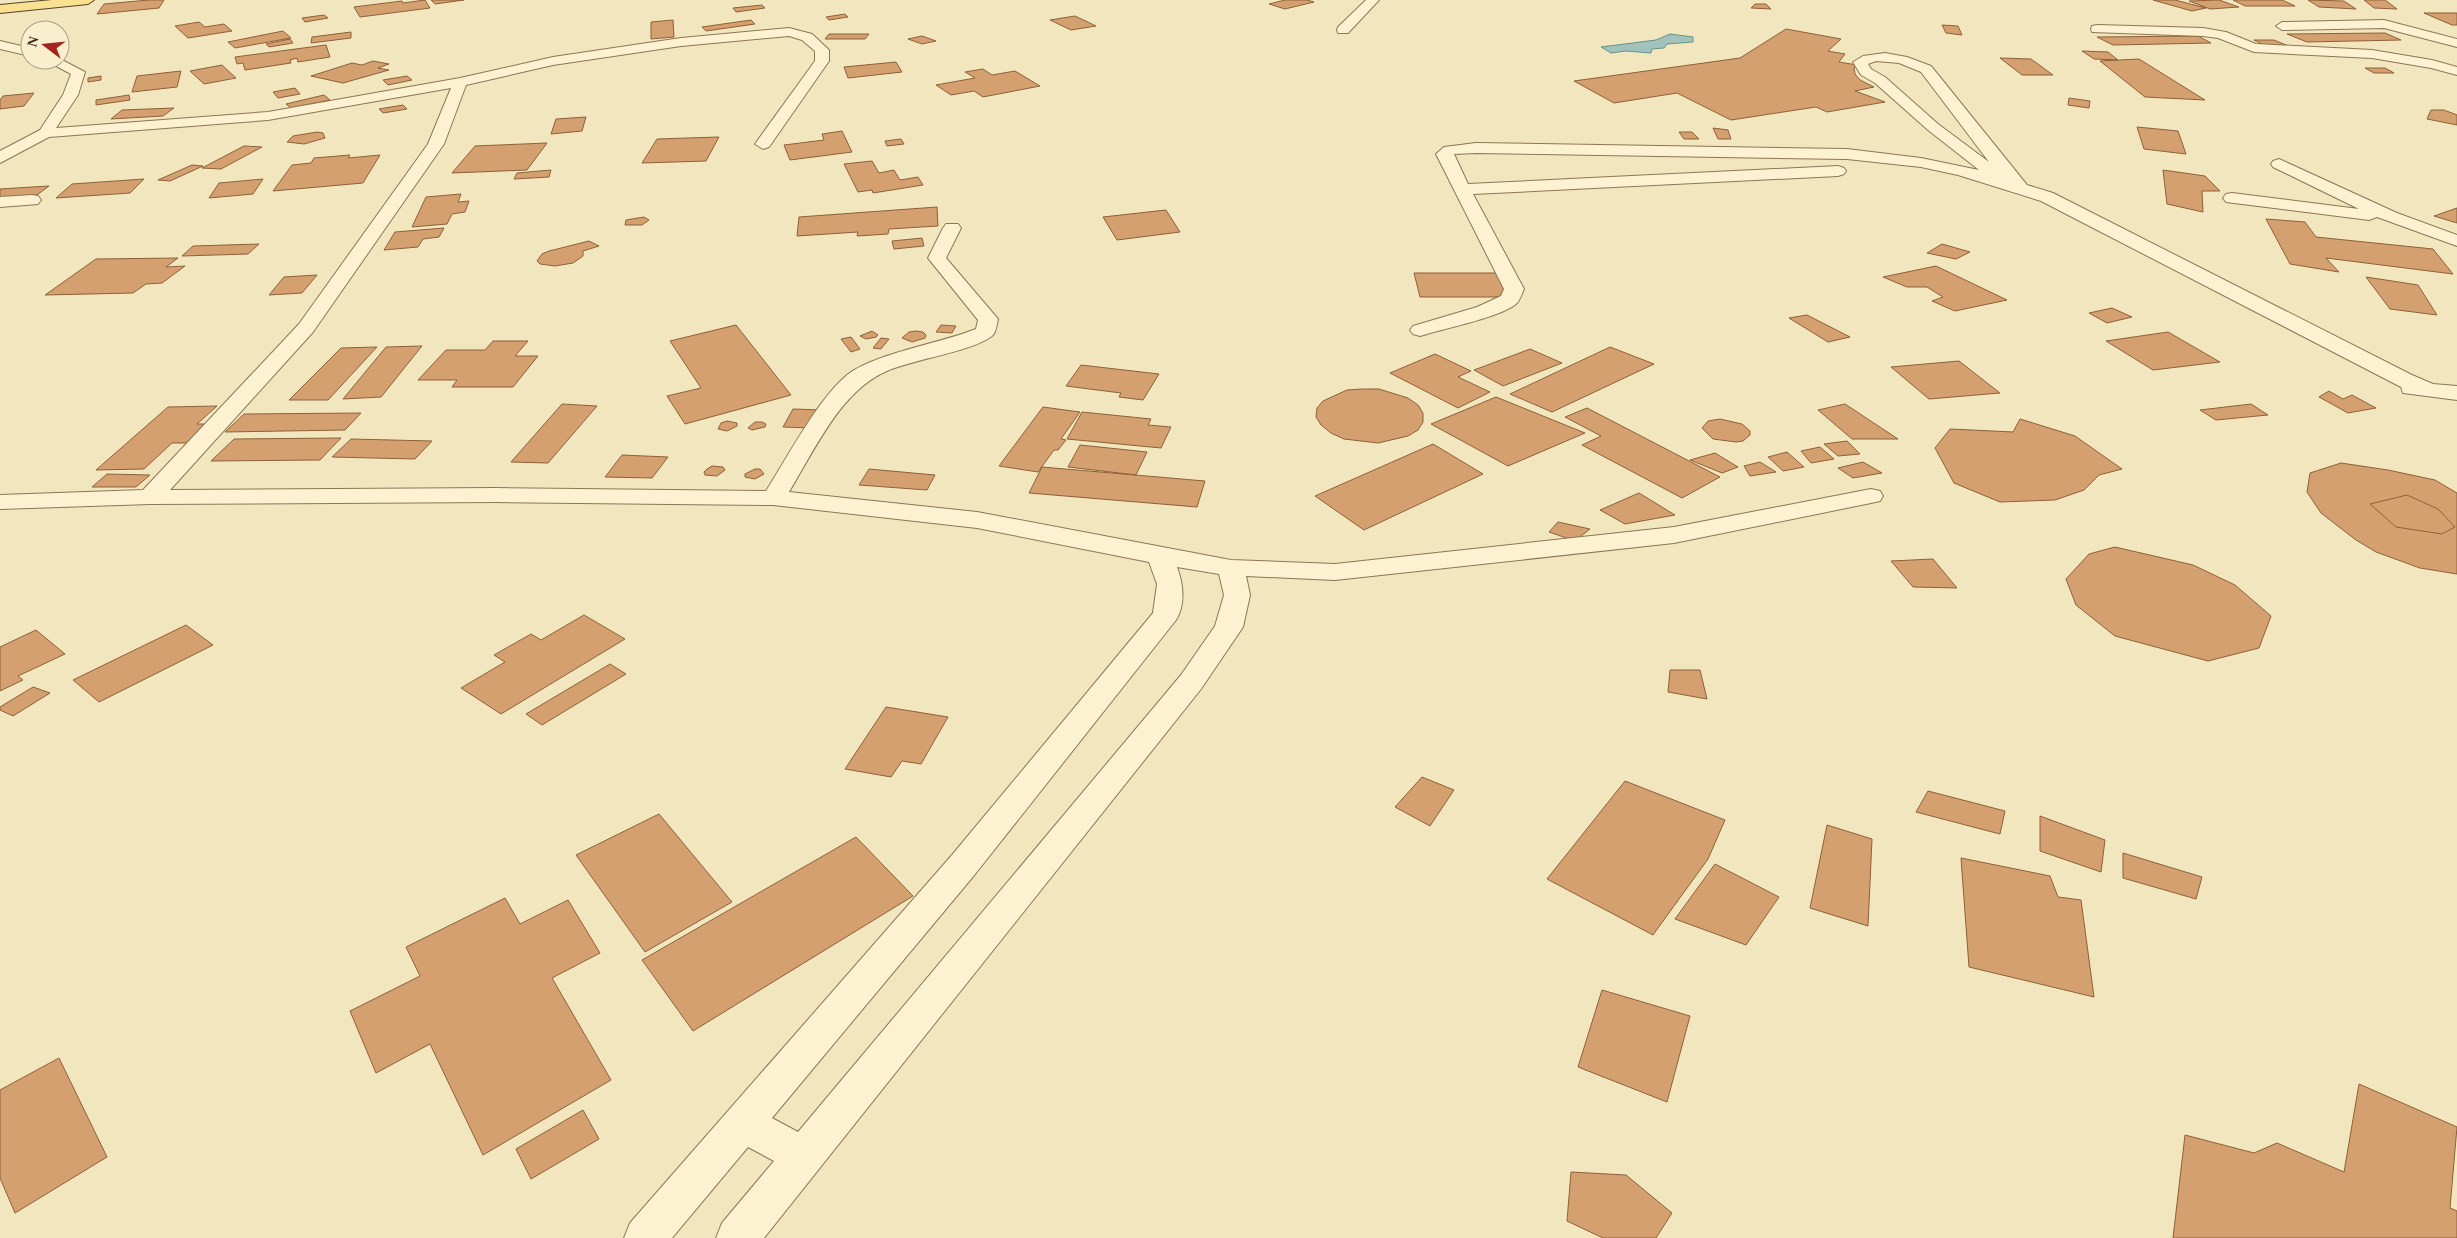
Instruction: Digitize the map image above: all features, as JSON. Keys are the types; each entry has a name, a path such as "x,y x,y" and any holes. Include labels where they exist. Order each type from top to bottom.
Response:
{"main road":[{"path":"0,9 88,0"}],"street":[{"path":"1343,30 1373,0"},
{"path":"2282,26 2384,24 2457,43"},
{"path":"2097,29 2182,29 2221,35 2254,48 2372,54 2457,70"},
{"path":"0,158 22,144 45,133 268,116 460,82 553,61 680,42 767,33 803,35 822,50 822,61 763,144"},
{"path":"0,45 20,50"},
{"path":"1999,181 1978,160 1933,127 1880,80 1866,72 1860,62 1876,57 1896,59 1911,61 1926,69 1997,161 2021,188"},
{"path":"45,133 70,94 78,77 78,72 70,68"},
{"path":"150,497 306,328 436,144 460,82"},
{"path":"0,144 22,144"},
{"path":"1420,330 1484,311 1508,300 1514,290 1444,154 1450,150 1476,148 1846,154 1898,159 1947,167 2021,188 2055,202 2396,382"},
{"path":"2279,164 2391,217 2457,241"},
{"path":"1462,189 1849,170 1897,173 1942,179 1991,190 2027,203 2376,380 2457,393"},
{"path":"2232,198 2391,217"},
{"path":"0,202 32,200"},
{"path":"773,498 836,398 855,379 880,366 964,341 985,332 988,319 938,258 952,228"},
{"path":"0,502 150,497 496,495 773,498 977,520 1231,568 1335,572 1674,535 1871,496"},
{"path":"645,1238 964,864 1166,614 1170,584 1160,556"},
{"path":"737,1238 1191,682 1229,628 1237,595 1231,568"},
{"path":"742,1123 804,1156"}],"water":[{"path":"1670,34 1693,37 1693,42 1667,44 1664,48 1652,49 1651,53 1626,51 1611,53 1601,47 1656,40"}],"building":[{"path":"164,0 159,8 97,14 104,4"},
{"path":"425,0 430,8 360,17 354,7 402,1 403,3"},
{"path":"431,0 464,0 435,4"},
{"path":"1285,0 1307,0 1314,2 1285,9 1269,4"},
{"path":"2153,0 2175,0 2206,8 2192,11"},
{"path":"2219,0 2239,7 2210,9 2189,1"},
{"path":"2233,0 2282,0 2295,6 2245,6"},
{"path":"2308,0 2344,1 2356,9 2319,7"},
{"path":"2364,0 2385,0 2397,9 2374,8"},
{"path":"1755,4 1766,4 1771,9 1751,8"},
{"path":"762,5 765,8 736,12 733,8"},
{"path":"2424,13 2457,13 2457,25 2452,25"},
{"path":"845,14 848,17 829,20 826,17"},
{"path":"324,15 328,18 305,22 302,18"},
{"path":"1075,16 1096,26 1071,30 1050,20"},
{"path":"673,20 674,37 651,39 651,22"},
{"path":"751,20 755,24 706,31 702,27"},
{"path":"199,22 205,27 224,24 232,31 188,38 175,26"},
{"path":"1942,25 1958,26 1962,35 1946,33"},
{"path":"1786,29 1841,39 1828,51 1845,54 1839,62 1857,65 1854,68 1855,74 1860,80 1874,87 1855,91 1885,102 1827,112 1816,107 1731,120 1677,93 1614,103 1574,81 1740,58"},
{"path":"283,31 291,38 235,48 228,42"},
{"path":"351,32 351,38 311,43 312,37"},
{"path":"2385,33 2401,40 2307,42 2287,34"},
{"path":"829,34 869,34 865,39 825,39"},
{"path":"922,36 936,41 922,44 908,39"},
{"path":"2198,36 2211,43 2113,45 2097,37"},
{"path":"290,39 293,43 269,47 266,44"},
{"path":"2254,40 2274,40 2291,47 2268,47"},
{"path":"326,45 330,57 298,62 297,58 290,60 291,63 245,70 243,63 237,64 235,57"},
{"path":"2082,51 2108,52 2118,60 2094,59"},
{"path":"2000,58 2031,59 2053,75 2022,75"},
{"path":"2139,59 2205,100 2145,97 2100,61"},
{"path":"373,61 389,64 378,68 389,70 343,83 311,76 352,63 362,65"},
{"path":"896,62 902,72 848,78 844,67"},
{"path":"222,65 236,78 204,84 190,71"},
{"path":"2365,68 2385,68 2394,73 2374,73"},
{"path":"983,69 992,75 1015,71 1040,86 983,97 974,91 951,95 936,85 975,78 965,72"},
{"path":"181,71 177,87 132,92 137,76"},
{"path":"101,76 101,80 88,82 88,78"},
{"path":"407,76 412,80 388,85 383,80"},
{"path":"295,88 300,94 278,98 273,92"},
{"path":"34,93 24,106 0,109 0,100 3,96"},
{"path":"129,95 130,100 96,105 96,100"},
{"path":"324,95 330,100 291,108 286,104"},
{"path":"2069,98 2090,101 2089,108 2068,105"},
{"path":"403,105 407,109 383,113 379,109"},
{"path":"174,108 163,116 111,119 122,110"},
{"path":"2431,110 2444,110 2457,115 2457,125 2427,119"},
{"path":"586,117 582,131 551,134 556,119"},
{"path":"2137,127 2178,131 2186,154 2144,149"},
{"path":"1713,128 1728,130 1731,139 1718,139"},
{"path":"842,131 852,152 790,160 784,145 824,140 822,134"},
{"path":"317,132 323,133 325,138 304,144 287,142 293,136"},
{"path":"1679,132 1692,132 1699,139 1684,139"},
{"path":"719,137 706,161 642,163 657,139"},
{"path":"901,139 904,144 887,146 885,141"},
{"path":"547,143 527,170 452,173 475,146"},
{"path":"244,146 262,147 221,169 202,168"},
{"path":"350,155 348,158 380,155 363,183 273,191 292,165 311,163 314,158"},
{"path":"872,161 879,173 894,170 900,180 918,177 923,185 873,193 872,190 858,192 844,164"},
{"path":"192,165 203,166 170,181 158,180"},
{"path":"551,170 549,177 514,179 517,173"},
{"path":"2163,170 2205,176 2220,191 2202,191 2203,212 2167,204"},
{"path":"144,179 130,193 56,198 72,184"},
{"path":"263,179 253,194 209,198 219,183"},
{"path":"49,186 37,195 0,198 0,189"},
{"path":"461,194 458,202 469,201 465,212 452,214 447,224 412,227 426,197"},
{"path":"937,207 938,226 889,229 888,234 857,236 858,232 797,236 799,217"},
{"path":"2457,208 2457,223 2434,216"},
{"path":"1166,210 1180,232 1117,240 1103,217"},
{"path":"644,217 649,220 642,225 625,225 626,220"},
{"path":"2266,219 2305,222 2316,237 2433,249 2453,274 2326,258 2339,272 2290,264"},
{"path":"444,228 439,237 423,239 418,247 384,250 395,232"},
{"path":"922,238 924,246 894,249 892,241"},
{"path":"589,241 599,246 583,251 583,256 573,263 555,266 540,264 537,261 542,254 549,251"},
{"path":"259,244 248,254 182,256 193,246"},
{"path":"1942,244 1970,252 1956,259 1927,253"},
{"path":"178,258 166,267 185,266 162,283 146,284 133,293 45,295 96,259"},
{"path":"1936,266 2007,300 1955,311 1932,301 1943,297 1927,287 1907,287 1883,277"},
{"path":"1414,273 1498,273 1506,297 1420,297"},
{"path":"317,275 302,293 269,295 284,277"},
{"path":"2366,277 2418,285 2437,315 2390,309"},
{"path":"2112,308 2132,317 2107,323 2089,313"},
{"path":"1807,315 1850,337 1828,342 1789,318"},
{"path":"736,325 791,395 685,424 667,396 701,388 670,341"},
{"path":"941,325 956,326 952,333 936,332"},
{"path":"872,331 878,335 876,337 866,339 860,336"},
{"path":"909,332 923,332 926,335 925,338 912,342 902,338"},
{"path":"2168,332 2220,362 2153,370 2106,341"},
{"path":"851,337 860,349 851,352 841,339"},
{"path":"881,338 889,339 881,349 873,348"},
{"path":"493,341 528,341 515,356 538,356 513,387 452,387 457,380 418,380 446,350 485,350"},
{"path":"422,346 381,397 343,399 386,347"},
{"path":"377,347 328,400 289,400 341,348"},
{"path":"1610,347 1654,364 1552,412 1510,394"},
{"path":"1530,349 1562,363 1503,386 1474,370"},
{"path":"1435,354 1471,371 1458,377 1490,392 1458,408 1390,373"},
{"path":"1959,361 2000,393 1929,399 1891,367"},
{"path":"1081,365 1159,374 1143,400 1119,397 1121,393 1066,386"},
{"path":"1379,389 1408,398 1418,405 1423,413 1423,422 1418,430 1408,436 1378,443 1344,439 1331,433 1321,425 1316,417 1317,408 1323,401 1347,390"},
{"path":"2329,391 2343,399 2352,395 2376,408 2348,413 2319,397"},
{"path":"1496,397 1585,433 1508,466 1431,424"},
{"path":"562,404 597,406 548,463 511,462"},
{"path":"1845,404 1898,439 1852,439 1818,410"},
{"path":"2251,404 2268,415 2216,420 2200,410"},
{"path":"217,406 197,424 214,424 194,443 172,443 144,469 96,470 168,407"},
{"path":"1043,407 1080,412 1061,439 1066,440 1058,450 1054,450 1038,472 999,466"},
{"path":"1587,408 1720,477 1682,498 1582,445 1601,436 1565,417"},
{"path":"793,409 821,410 811,428 783,427"},
{"path":"1082,412 1151,419 1148,425 1171,427 1161,448 1067,439"},
{"path":"361,413 345,430 225,432 244,414"},
{"path":"1720,419 1742,424 1750,431 1750,435 1743,441 1736,442 1713,439 1702,428 1708,421"},
{"path":"2020,419 2075,436 2122,469 2099,475 2084,490 2055,500 2000,502 1954,483 1935,448 1950,429 2013,432"},
{"path":"727,421 737,423 737,426 727,431 718,429 721,423"},
{"path":"755,422 766,424 765,427 752,430 748,428"},
{"path":"341,438 320,460 211,461 234,439"},
{"path":"351,439 432,441 415,459 332,457"},
{"path":"1847,441 1860,454 1838,456 1824,444"},
{"path":"1433,444 1483,474 1364,530 1315,496"},
{"path":"1080,445 1147,452 1136,475 1068,467"},
{"path":"1820,447 1834,459 1811,463 1801,451"},
{"path":"1787,452 1804,467 1783,471 1768,457"},
{"path":"1715,453 1738,467 1722,473 1690,460"},
{"path":"622,455 668,457 652,478 605,477"},
{"path":"1760,462 1776,472 1750,476 1744,466"},
{"path":"1863,462 1882,473 1853,478 1838,468"},
{"path":"2341,463 2435,480 2457,493 2457,574 2420,568 2376,552 2356,540 2321,513 2307,492 2310,473"},
{"path":"712,466 723,467 725,470 717,476 705,475 704,472"},
{"path":"1042,467 1205,481 1197,507 1029,493"},
{"path":"755,469 760,469 764,474 755,479 745,477 745,474"},
{"path":"869,469 935,475 927,490 859,485"},
{"path":"107,474 150,475 136,487 92,487"},
{"path":"1639,493 1675,515 1625,524 1600,510"},
{"path":"2407,495 2438,509 2455,527 2442,534 2396,527 2370,504"},
{"path":"1558,522 1590,529 1575,541 1549,532"},
{"path":"2115,547 2193,565 2235,585 2271,616 2259,648 2208,661 2115,636 2076,605 2066,579 2089,554"},
{"path":"1933,559 1957,588 1913,587 1891,561"},
{"path":"584,615 625,639 501,714 461,688 505,662 494,655 531,634 541,640"},
{"path":"186,625 213,645 99,702 73,680"},
{"path":"36,630 65,654 18,676 23,680 0,691 0,647"},
{"path":"610,664 626,674 542,725 526,714"},
{"path":"1670,670 1700,670 1707,699 1668,692"},
{"path":"33,687 50,693 13,716 0,710 0,707"},
{"path":"886,707 948,717 921,764 902,761 891,777 845,769"},
{"path":"1422,777 1454,790 1430,826 1395,807"},
{"path":"1625,781 1725,820 1708,859 1653,935 1547,879"},
{"path":"1928,791 2005,811 2000,834 1916,812"},
{"path":"659,814 732,902 645,952 576,855"},
{"path":"2040,816 2105,840 2101,872 2040,851"},
{"path":"1827,825 1872,839 1868,926 1810,908"},
{"path":"856,837 913,896 693,1031 642,960"},
{"path":"2123,853 2202,877 2196,899 2123,878"},
{"path":"1961,858 2050,876 2058,897 2081,900 2094,997 1969,967"},
{"path":"1715,864 1779,897 1746,945 1675,919"},
{"path":"505,898 520,924 568,900 600,953 552,978 611,1080 483,1155 430,1044 376,1073 350,1011 420,976 406,947"},
{"path":"1602,990 1690,1016 1667,1102 1578,1067"},
{"path":"59,1058 107,1157 15,1213 0,1178 0,1090"},
{"path":"2359,1084 2457,1127 2450,1208 2457,1211 2457,1238 2173,1238 2185,1135 2254,1153 2277,1143 2344,1172"},
{"path":"583,1110 599,1139 531,1179 516,1149"},
{"path":"1571,1172 1626,1175 1672,1213 1656,1238 1603,1238 1567,1221"}]}
